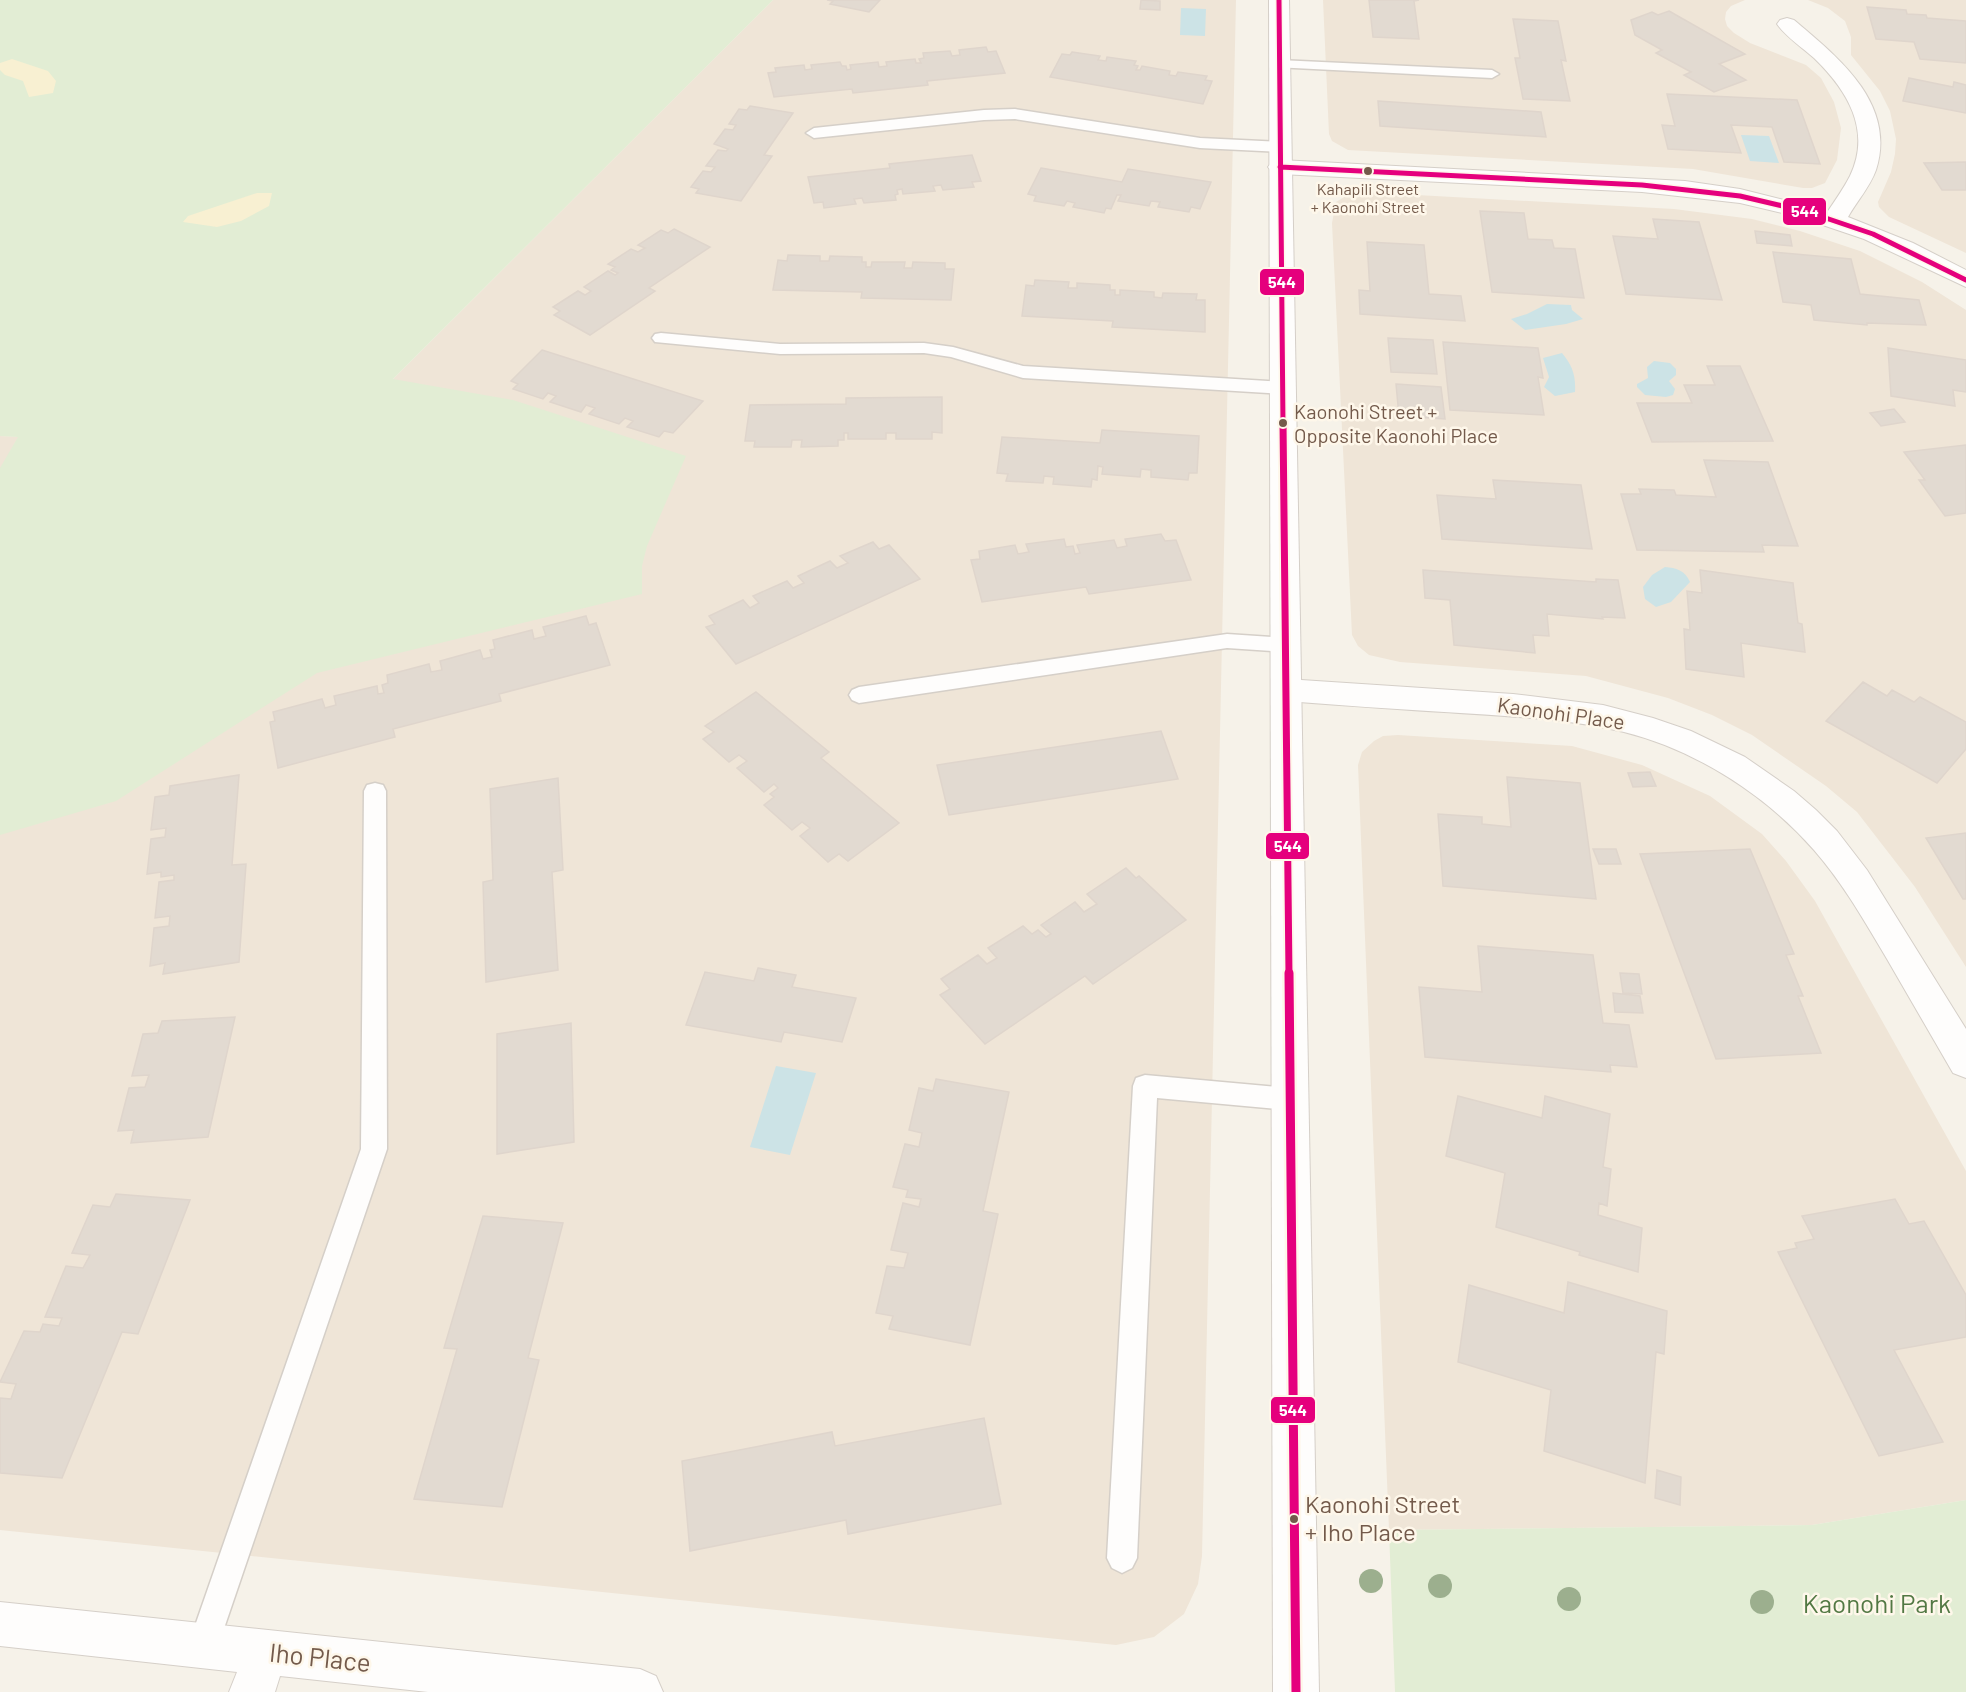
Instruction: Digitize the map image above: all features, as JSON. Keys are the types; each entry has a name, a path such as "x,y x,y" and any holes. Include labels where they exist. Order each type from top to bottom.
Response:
{"street":[{"path":"1279,0 1296,1692"},
{"path":"1787,24 1850,82 1865,112 1869,130 1865,167 1835,220"},
{"path":"1280,157 1703,191 1779,204 1835,220 1905,248 1966,280"},
{"name":"Kaonohi Place","path":"1286,690 1525,706 1578,712 1626,722 1673,738 1712,755 1751,777 1784,800 1825,840 1873,905 1966,1062"},
{"name":"Iho Place","path":"0,1624 203,1646 259,1672 640,1692"}],"lane":[{"path":"1279,64 1492,74"},
{"path":"814,133 984,115 1015,114 1064,120 1280,157"},
{"path":"661,338 780,349 924,348 953,352 1023,372 1283,388"},
{"path":"859,695 1227,641 1286,645"},
{"path":"203,1646 374,1149 375,791"},
{"path":"1122,1558 1145,1086 1290,1099"}],"shaded area":[{"path":"773,0 1236,0 1202,1556 1198,1584 1184,1614 1154,1637 1116,1645 0,1530 0,436 325,447"},
{"path":"1323,0 1745,0 1731,6 1726,12 1727,26 1750,43 1806,65 1821,78 1834,102 1841,128 1837,160 1825,183 1812,188 1803,188 1693,169 1348,150 1332,141 1329,134"},
{"path":"1808,0 1966,0 1966,253 1889,217 1879,207 1878,202 1891,172 1895,154 1896,139 1890,111 1880,91 1851,55 1851,37 1845,21 1828,8"},
{"path":"1351,193 1674,209 1752,219 1800,231 1860,251 1922,282 1966,310 1966,967 1915,887 1857,812 1826,786 1752,735 1712,715 1668,698 1586,676 1400,662 1369,655 1358,646 1352,635 1332,223 1336,202"},
{"path":"1383,736 1572,746 1642,765 1710,796 1762,834 1786,861 1815,901 1966,1171 1966,1500 1812,1525 1389,1530 1358,765 1362,752 1374,741"}],"green space":[{"path":"0,0 773,0 393,379 513,400 686,456 647,546 642,566 642,594 317,673 116,801 0,835 0,468 18,437 0,436"},
{"name":"Kaonohi Park","path":"1966,1500 1966,1692 1395,1692 1389,1530 1812,1525"}],"sand":[{"path":"12,59 48,71 56,81 53,93 29,97 23,81 5,75 0,70 0,63"},
{"path":"257,193 272,193 269,206 241,221 217,227 183,222 188,216"}],"water":[{"path":"1181,8 1206,9 1205,36 1180,35"},
{"path":"1741,135 1769,136 1779,163 1750,161"},
{"path":"1547,304 1571,305 1572,310 1583,319 1525,330 1511,319 1527,314"},
{"path":"1562,353 1573,371 1575,392 1555,396 1544,387 1549,377 1543,358"},
{"path":"1654,361 1670,363 1676,369 1676,375 1669,381 1675,389 1673,395 1666,397 1645,395 1637,387 1637,384 1648,378 1647,367"},
{"path":"1665,567 1680,570 1690,582 1671,602 1656,607 1645,599 1643,587 1652,575"},
{"path":"776,1066 816,1073 790,1155 750,1147"}],"building":[{"path":"827,0 880,0 869,12 830,4 833,1"},
{"path":"1141,0 1160,1 1160,10 1140,9"},
{"path":"1369,0 1419,0 1414,1 1419,39 1373,37"},
{"path":"1867,7 1906,10 1907,14 1926,15 1927,18 1966,21 1966,63 1920,59 1914,42 1876,39"},
{"path":"1669,11 1745,54 1719,64 1746,80 1714,92 1684,75 1691,72 1656,53 1662,50 1635,35 1631,20 1652,12 1658,15"},
{"path":"1513,19 1558,21 1566,61 1561,60 1570,101 1523,99 1515,58 1520,58"},
{"path":"986,47 988,52 996,51 1005,73 927,81 928,85 853,93 852,89 774,97 768,73 776,72 775,68 804,65 805,70 812,69 811,65 840,62 842,66 846,66 847,70 851,69 850,65 878,62 879,67 887,66 886,62 915,59 916,63 921,63 919,59 924,58 923,53 950,51 952,56 960,55 959,50"},
{"path":"1072,52 1100,56 1098,60 1106,61 1107,57 1136,61 1134,65 1138,66 1136,70 1140,70 1142,66 1170,71 1169,75 1176,76 1178,72 1207,76 1205,80 1212,81 1203,104 1050,77 1062,54 1070,55"},
{"path":"1909,78 1953,87 1954,82 1966,85 1966,113 1903,101"},
{"path":"1667,94 1797,100 1820,164 1784,162 1772,127 1731,125 1741,153 1668,149 1662,125 1675,126"},
{"path":"1378,101 1541,112 1546,137 1380,126"},
{"path":"750,106 793,113 764,155 772,156 741,201 696,193 699,189 691,187 703,171 711,172 715,167 706,166 718,150 728,149 714,144 725,129 733,130 736,125 729,124 739,109 747,110"},
{"path":"972,155 981,181 972,182 974,187 943,190 941,185 933,186 935,191 903,194 902,189 897,190 896,200 864,203 862,198 854,199 856,204 824,208 823,202 814,203 808,177 890,168 889,164"},
{"path":"1966,162 1966,190 1942,190 1924,163"},
{"path":"1041,168 1122,182 1128,169 1211,182 1200,209 1191,207 1189,212 1158,207 1160,202 1151,201 1149,206 1118,201 1121,195 1117,195 1111,209 1106,208 1104,213 1073,207 1075,203 1067,201 1064,206 1034,201 1036,196 1028,194"},
{"path":"1480,211 1524,213 1528,239 1552,240 1554,248 1575,249 1584,298 1492,292"},
{"path":"1653,219 1699,222 1722,300 1626,294 1613,236 1658,239"},
{"path":"674,229 710,247 649,288 655,291 590,335 554,315 560,311 553,307 578,291 585,295 591,291 584,287 608,271 615,275 618,273 611,270 615,267 608,264 631,249 638,252 645,248 638,245 661,230 668,233"},
{"path":"1755,231 1790,235 1792,246 1757,243"},
{"path":"1367,242 1424,245 1429,294 1461,296 1465,321 1360,314 1359,290 1370,291"},
{"path":"1773,252 1851,259 1860,294 1919,300 1926,325 1867,323 1867,325 1814,320 1811,305 1783,302"},
{"path":"788,255 820,256 820,261 829,261 830,256 862,257 862,262 866,262 866,267 871,267 872,262 905,262 904,268 912,268 913,262 945,263 945,269 954,269 951,300 861,298 862,292 773,290 778,260 787,261"},
{"path":"1035,280 1069,282 1068,288 1077,288 1077,283 1110,285 1110,290 1115,290 1115,295 1120,295 1120,290 1154,292 1154,297 1162,298 1163,293 1197,294 1196,300 1205,300 1205,332 1112,327 1113,321 1022,316 1026,285 1034,286"},
{"path":"1388,338 1433,340 1437,374 1391,372"},
{"path":"1443,342 1538,348 1543,378 1538,377 1544,415 1450,410"},
{"path":"1888,348 1966,360 1966,392 1953,390 1955,406 1891,396"},
{"path":"542,350 703,401 673,433 664,431 659,437 627,427 633,421 625,418 619,424 589,414 595,408 586,405 581,412 550,402 556,396 548,393 543,399 513,389 518,384 511,381"},
{"path":"1707,366 1740,366 1773,441 1652,442 1637,403 1692,403 1684,385 1715,385"},
{"path":"1396,384 1441,387 1445,419 1399,416"},
{"path":"942,397 942,433 932,432 932,439 896,439 896,433 886,433 886,439 848,439 848,433 844,433 844,440 838,440 838,446 801,447 802,440 792,440 791,447 754,447 755,441 745,441 750,405 846,404 846,398"},
{"path":"1894,409 1905,422 1881,426 1870,413"},
{"path":"1102,430 1199,436 1197,473 1189,473 1188,480 1151,477 1151,470 1141,469 1140,477 1102,474 1103,467 1098,466 1097,480 1092,479 1091,487 1053,484 1054,477 1044,476 1043,483 1006,481 1008,474 997,473 1002,437 1100,443"},
{"path":"1966,445 1966,513 1945,516 1919,480 1925,480 1904,452"},
{"path":"1704,460 1768,462 1798,546 1762,545 1764,552 1637,550 1621,494 1641,494 1639,489 1674,490 1676,495 1716,497"},
{"path":"1493,480 1581,485 1592,549 1442,539 1437,495 1496,499"},
{"path":"1161,534 1165,541 1176,540 1191,580 1089,594 1086,587 982,602 971,560 980,559 979,551 1015,545 1018,554 1029,552 1026,544 1064,539 1066,547 1073,546 1075,554 1080,553 1077,545 1114,540 1117,548 1127,546 1125,539"},
{"path":"873,542 879,549 889,545 920,579 736,664 706,627 715,624 709,616 743,600 750,608 759,603 753,596 787,581 793,588 804,583 798,576 830,561 837,568 848,563 840,556"},
{"path":"1423,570 1596,582 1596,579 1618,580 1625,618 1602,617 1603,619 1547,614 1549,636 1533,635 1535,653 1454,645 1450,600 1425,598"},
{"path":"1700,570 1793,583 1798,623 1802,624 1805,652 1741,643 1744,677 1686,669 1684,629 1690,630 1687,591 1702,593"},
{"path":"586,616 589,625 596,623 610,665 499,694 501,701 393,729 395,737 278,768 270,722 275,721 273,712 322,699 325,708 336,705 334,696 377,686 378,694 384,693 382,685 388,683 387,675 429,664 431,672 442,670 440,661 480,650 483,659 492,657 490,650 495,649 493,640 532,630 534,639 546,636 543,627"},
{"path":"1863,682 1887,696 1892,690 1914,702 1920,697 1966,722 1966,749 1937,783 1826,721"},
{"path":"756,692 829,752 821,758 899,823 848,861 839,854 828,862 800,836 810,828 802,822 792,830 764,805 774,797 770,794 778,788 774,784 764,792 737,768 747,761 739,755 729,762 703,739 714,732 705,726"},
{"path":"1161,731 1178,779 949,815 937,765"},
{"path":"1650,772 1656,786 1633,787 1628,773"},
{"path":"239,775 232,865 246,864 239,962 163,974 165,963 150,966 154,928 169,926 170,916 155,918 159,882 174,880 174,875 161,877 161,872 147,874 151,839 165,837 166,828 151,830 155,797 169,795 170,786"},
{"path":"1507,777 1580,783 1596,899 1443,886 1438,814 1482,817 1482,824 1511,827"},
{"path":"558,778 563,870 552,872 558,970 486,982 483,882 493,880 490,789"},
{"path":"1966,833 1966,899 1963,899 1926,838"},
{"path":"1593,849 1616,849 1621,864 1599,864"},
{"path":"1750,849 1794,954 1786,955 1803,996 1798,996 1821,1053 1716,1059 1640,854"},
{"path":"1126,868 1136,878 1139,876 1186,920 1093,984 1085,976 985,1044 940,995 950,989 941,979 978,955 987,964 997,958 988,948 1023,926 1032,934 1038,930 1046,937 1051,934 1041,925 1075,902 1084,912 1097,904 1087,894"},
{"path":"1478,946 1593,955 1603,1023 1629,1025 1637,1067 1610,1065 1611,1072 1425,1057 1419,987 1482,992"},
{"path":"758,968 796,975 792,987 856,998 842,1042 784,1032 781,1042 686,1025 705,972 754,981"},
{"path":"1620,973 1639,974 1642,994 1623,993"},
{"path":"1613,993 1640,996 1643,1013 1615,1012"},
{"path":"235,1017 208,1137 131,1143 134,1130 118,1131 129,1088 145,1087 149,1075 132,1076 143,1034 158,1033 162,1021"},
{"path":"571,1023 574,1142 497,1154 497,1034"},
{"path":"936,1079 1009,1092 983,1211 998,1214 970,1345 889,1329 893,1316 876,1313 887,1266 904,1268 908,1253 891,1250 903,1203 919,1207 921,1199 906,1197 908,1190 893,1187 905,1144 919,1147 922,1133 909,1130 919,1088 933,1091"},
{"path":"1458,1096 1542,1118 1545,1096 1610,1114 1603,1167 1611,1169 1607,1206 1599,1203 1598,1215 1642,1228 1638,1272 1496,1227 1505,1173 1446,1156"},
{"path":"116,1194 190,1200 138,1334 122,1332 62,1478 0,1473 0,1398 11,1399 16,1384 0,1382 24,1331 40,1332 43,1324 59,1326 62,1318 45,1317 66,1266 83,1268 90,1255 72,1253 93,1205 110,1207"},
{"path":"1895,1199 1909,1224 1924,1221 1966,1295 1966,1337 1894,1350 1943,1442 1879,1456 1778,1252 1797,1248 1795,1243 1814,1239 1802,1216"},
{"path":"483,1216 563,1223 528,1358 539,1360 502,1507 414,1499 457,1349 444,1348"},
{"path":"1568,1282 1667,1311 1664,1354 1656,1352 1645,1483 1544,1451 1551,1390 1458,1362 1469,1285 1564,1313"},
{"path":"984,1418 1001,1504 848,1534 846,1520 690,1551 682,1461 832,1432 835,1446"},
{"path":"1657,1470 1681,1477 1680,1505 1655,1498"}],"transit line":[{"name":"544","path":"1279,0 1296,1692"},
{"name":"544","path":"1280,167 1642,185 1740,196 1808,212 1873,234 1966,280"}],"place":[{"name":"Kahapili Street + Kaonohi Street","path":"1368,171"},
{"name":"Kaonohi Street + Opposite Kaonohi Place","path":"1283,423"},
{"name":"Kaonohi Street + Iho Place","path":"1294,1519"}]}
